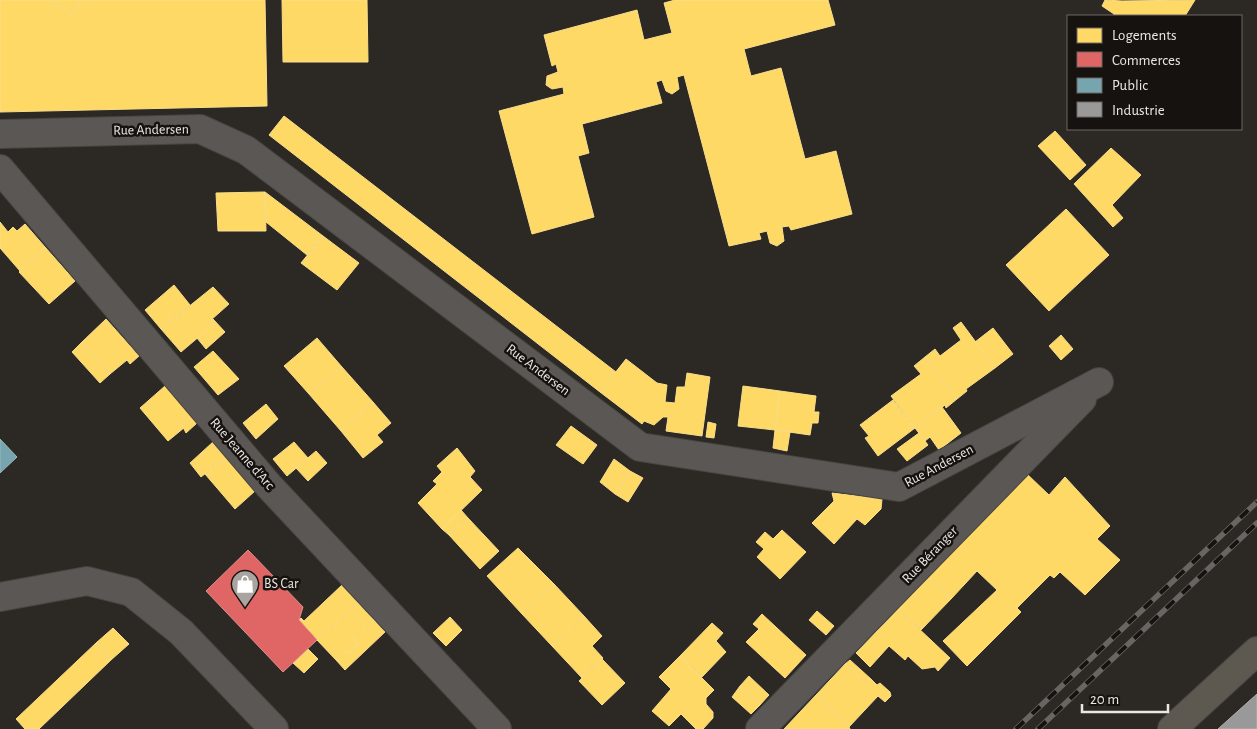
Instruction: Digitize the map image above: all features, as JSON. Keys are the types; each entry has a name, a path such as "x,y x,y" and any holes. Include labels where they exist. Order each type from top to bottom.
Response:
{"main road":[{"path":"1172,729 1257,651"}],"street":[{"name":"Rue Andersen","path":"0,134 200,130 246,150 640,447 899,486 1099,382"},
{"name":"Rue Jeanne d'Arc","path":"0,168 270,486 497,729"},
{"name":"Rue Béranger","path":"760,729 1099,382"},
{"path":"0,597 87,581 131,592 181,632 274,729"}],"building: Logements":[{"path":"0,0 50,0 72,15 81,0 265,0 267,106 0,112"},
{"path":"50,0 81,0 72,15"},
{"path":"282,0 367,0 368,62 283,62"},
{"path":"675,0 828,0 835,25 744,49 751,76 781,68 805,159 836,151 852,214 791,230 789,226 782,227 784,241 777,246 770,243 767,231 759,233 761,239 729,246 684,75 677,77 679,89 672,94 666,91 662,80 656,82 662,103 582,124 589,153 578,156 594,217 532,234 499,111 564,94 563,87 552,89 546,85 547,76 558,72 556,64 552,66 544,35 637,10 644,40 672,33 664,3"},
{"path":"1105,0 1195,0 1186,15 1114,15 1102,6"},
{"path":"284,116 616,372 600,392 269,135"},
{"path":"1055,131 1086,165 1070,180 1038,146"},
{"path":"1111,148 1141,175 1112,205 1123,218 1113,227 1074,184"},
{"path":"265,192 266,231 218,231 216,193"},
{"path":"265,192 323,236 307,255 266,222"},
{"path":"1066,209 1109,255 1049,311 1006,265"},
{"path":"0,222 8,232 13,227 17,231 25,224 45,247 20,271 0,248"},
{"path":"323,236 359,263 337,290 301,263"},
{"path":"45,247 75,281 49,304 19,272"},
{"path":"174,285 190,305 161,329 145,310"},
{"path":"213,287 229,304 211,320 214,324 181,352 161,329"},
{"path":"106,319 139,356 130,364 127,360 110,374 82,342"},
{"path":"213,319 225,332 206,349 197,338 214,324 211,320"},
{"path":"961,322 995,368 966,389 967,391 957,399 925,357 935,349 940,356 961,340 953,328"},
{"path":"993,328 1013,354 995,368 975,342"},
{"path":"1061,335 1073,349 1061,360 1049,346"},
{"path":"317,338 342,367 309,394 284,366"},
{"path":"82,342 110,374 100,383 72,352"},
{"path":"213,351 239,379 218,395 194,367"},
{"path":"925,357 957,399 946,408 945,405 915,428 891,396 921,374 914,366"},
{"path":"626,359 657,383 667,385 665,402 675,403 677,387 685,387 687,373 710,377 702,436 666,431 668,417 663,417 654,425 644,421 642,424 600,392"},
{"path":"342,367 373,402 341,431 309,394"},
{"path":"165,386 190,415 181,423 185,427 168,441 140,408"},
{"path":"743,386 780,391 775,430 738,426"},
{"path":"780,391 816,396 814,412 819,412 818,423 812,423 810,435 775,430"},
{"path":"893,400 915,428 878,456 865,438 869,436 860,425"},
{"path":"373,402 391,423 377,435 383,442 363,458 341,431"},
{"path":"266,404 278,419 256,439 243,423"},
{"path":"942,407 961,433 939,450 930,437 925,441 915,428"},
{"path":"190,415 197,423 186,433 181,423"},
{"path":"708,422 716,424 714,438 706,437"},
{"path":"571,426 597,445 583,464 556,445"},
{"path":"775,430 790,432 787,451 773,448"},
{"path":"919,433 928,445 907,461 897,449"},
{"path":"213,442 226,457 201,477 190,463"},
{"path":"294,442 308,458 287,476 273,459"},
{"path":"457,448 475,471 470,477 482,490 442,529 418,503 437,484 433,481 442,472 437,466"},
{"path":"316,451 327,463 308,481 296,468"},
{"path":"226,457 255,491 235,509 205,474"},
{"path":"614,459 630,471 615,494 600,482"},
{"path":"630,471 643,478 628,502 615,494"},
{"path":"1027,474 1049,495 1065,477 1110,526 1097,539 1120,560 1085,595 1060,572 1054,578 1050,575 1017,608 1021,612 967,666 943,641 997,590 977,571 951,599 928,577"},
{"path":"832,493 882,499 881,509 865,525 857,519 834,544 812,523 834,501"},
{"path":"461,510 468,518 449,535 442,529"},
{"path":"468,518 499,551 480,569 449,535"},
{"path":"782,530 806,552 780,579 757,557 764,549 756,542 765,532 773,539"},
{"path":"518,548 554,584 522,614 487,576"},
{"path":"928,577 951,599 921,630 898,609"},
{"path":"554,584 584,616 552,646 522,614"},
{"path":"342,585 358,603 317,640 299,620 301,618 304,621"},
{"path":"358,603 374,620 353,639 359,645 349,654 346,651 336,660 317,640"},
{"path":"898,609 950,658 938,671 935,667 922,669 908,656 905,660 889,646 870,667 856,653"},
{"path":"817,611 834,626 826,635 809,620"},
{"path":"762,614 806,655 785,678 746,642 759,629 753,624"},
{"path":"584,616 602,636 592,646 603,658 582,678 552,646"},
{"path":"450,617 462,630 446,646 433,633"},
{"path":"374,620 385,632 345,670 336,660 346,651 349,654 359,645 353,639"},
{"path":"712,623 723,633 716,641 726,652 702,677 680,656"},
{"path":"113,628 129,644 111,660 96,643"},
{"path":"96,643 111,660 39,729 25,729 16,719"},
{"path":"308,649 318,659 304,673 293,663"},
{"path":"680,656 714,690 706,698 706,704 713,712 713,718 703,729 696,729 681,714 669,726 652,711 671,689 659,677"},
{"path":"602,659 625,683 602,705 579,681"},
{"path":"850,660 871,679 867,684 845,664"},
{"path":"845,664 867,684 871,679 877,685 880,683 890,692 891,696 885,702 878,696 849,727 816,695"},
{"path":"749,676 769,695 760,705 740,686"},
{"path":"740,686 760,705 751,714 732,697"},
{"path":"816,695 849,727 850,729 784,729"}],"building: Commerces":[{"path":"248,550 303,607 299,620 317,640 283,672 206,591"}],"building: Public":[{"path":"0,439 17,457 0,473"}],"building: Industrie":[{"path":"1257,694 1257,729 1218,729"}],"railway":[{"path":"1016,729 1257,502"},
{"path":"1038,729 1257,523"}],"place":[{"name":"BS Car","path":"245,608"}]}
